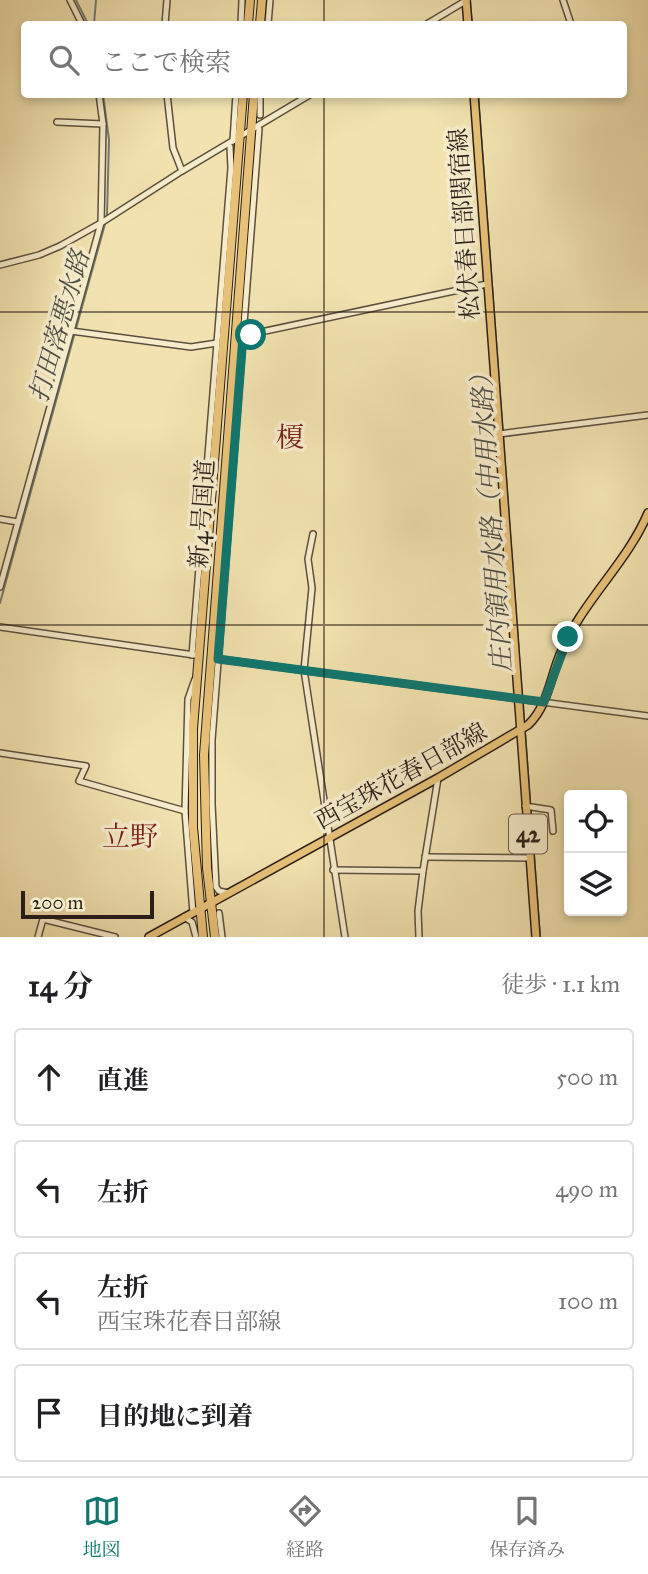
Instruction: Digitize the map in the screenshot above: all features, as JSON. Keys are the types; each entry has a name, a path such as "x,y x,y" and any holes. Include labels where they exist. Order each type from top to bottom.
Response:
{"highway":[{"path":"248,21 250,0"},
{"path":"260,21 262,0"},
{"name":"新4号国道","path":"203,937 196,911 194,884 192,779 197,674 195,655 234,142 242,98"},
{"name":"新4号国道","path":"215,937 217,926 211,902 204,783 256,130 254,98"}],"main road":[{"path":"466,0 468,21"},
{"name":"松伏春日部関宿線","path":"474,98 536,937"},
{"name":"西宝珠花春日部線","path":"149,937 519,732 536,716 544,702 568,637 632,546 648,513"}],"street":[{"path":"70,0 80,21"},
{"path":"165,21 167,0"},
{"path":"241,21 243,0"},
{"path":"268,21 270,0"},
{"path":"432,21 466,0"},
{"path":"563,0 569,21"},
{"path":"0,587 102,223 103,124 100,98"},
{"path":"167,98 173,148 182,171"},
{"path":"233,176 236,98"},
{"path":"260,98 260,115"},
{"path":"0,265 38,256 102,223 182,171 256,130 305,98"},
{"path":"57,122 103,124"},
{"path":"239,337 487,284"},
{"path":"71,331 191,347 220,343"},
{"path":"499,435 648,415"},
{"path":"0,519 18,522"},
{"path":"313,534 308,559 312,589 304,670 345,937"},
{"path":"0,627 195,655"},
{"path":"228,893 219,891 216,887 213,850 211,766 214,659 648,716"},
{"path":"194,884 185,811 188,699 197,674"},
{"path":"0,753 86,766 79,781 185,811"},
{"path":"419,937 418,911 438,778"},
{"path":"526,806 551,810 553,831"},
{"path":"425,857 530,858"},
{"path":"333,870 423,871"},
{"path":"219,913 217,926 222,937"},
{"path":"184,918 192,922 196,937"},
{"path":"38,937 43,919 115,937"}],"waterway":[{"path":"76,0 86,21"},
{"name":"打田落悪水路","path":"94,21 96,0"},
{"name":"庄内領用水路（中用水路）","path":"470,0 472,21"},
{"name":"打田落悪水路","path":"104,98 109,140 107,215"},
{"name":"庄内領用水路（中用水路）","path":"478,98 522,697"},
{"name":"打田落悪水路","path":"0,603 105,224"},
{"name":"庄内領用水路（中用水路）","path":"523,703 524,725"},
{"name":"庄内領用水路（中用水路）","path":"525,731 540,937"}],"district":[{"name":"榎","path":"290,437"},
{"name":"立野","path":"130,836"}],"route":[{"path":"251,335 243,336 218,659 544,702 568,637"}]}
